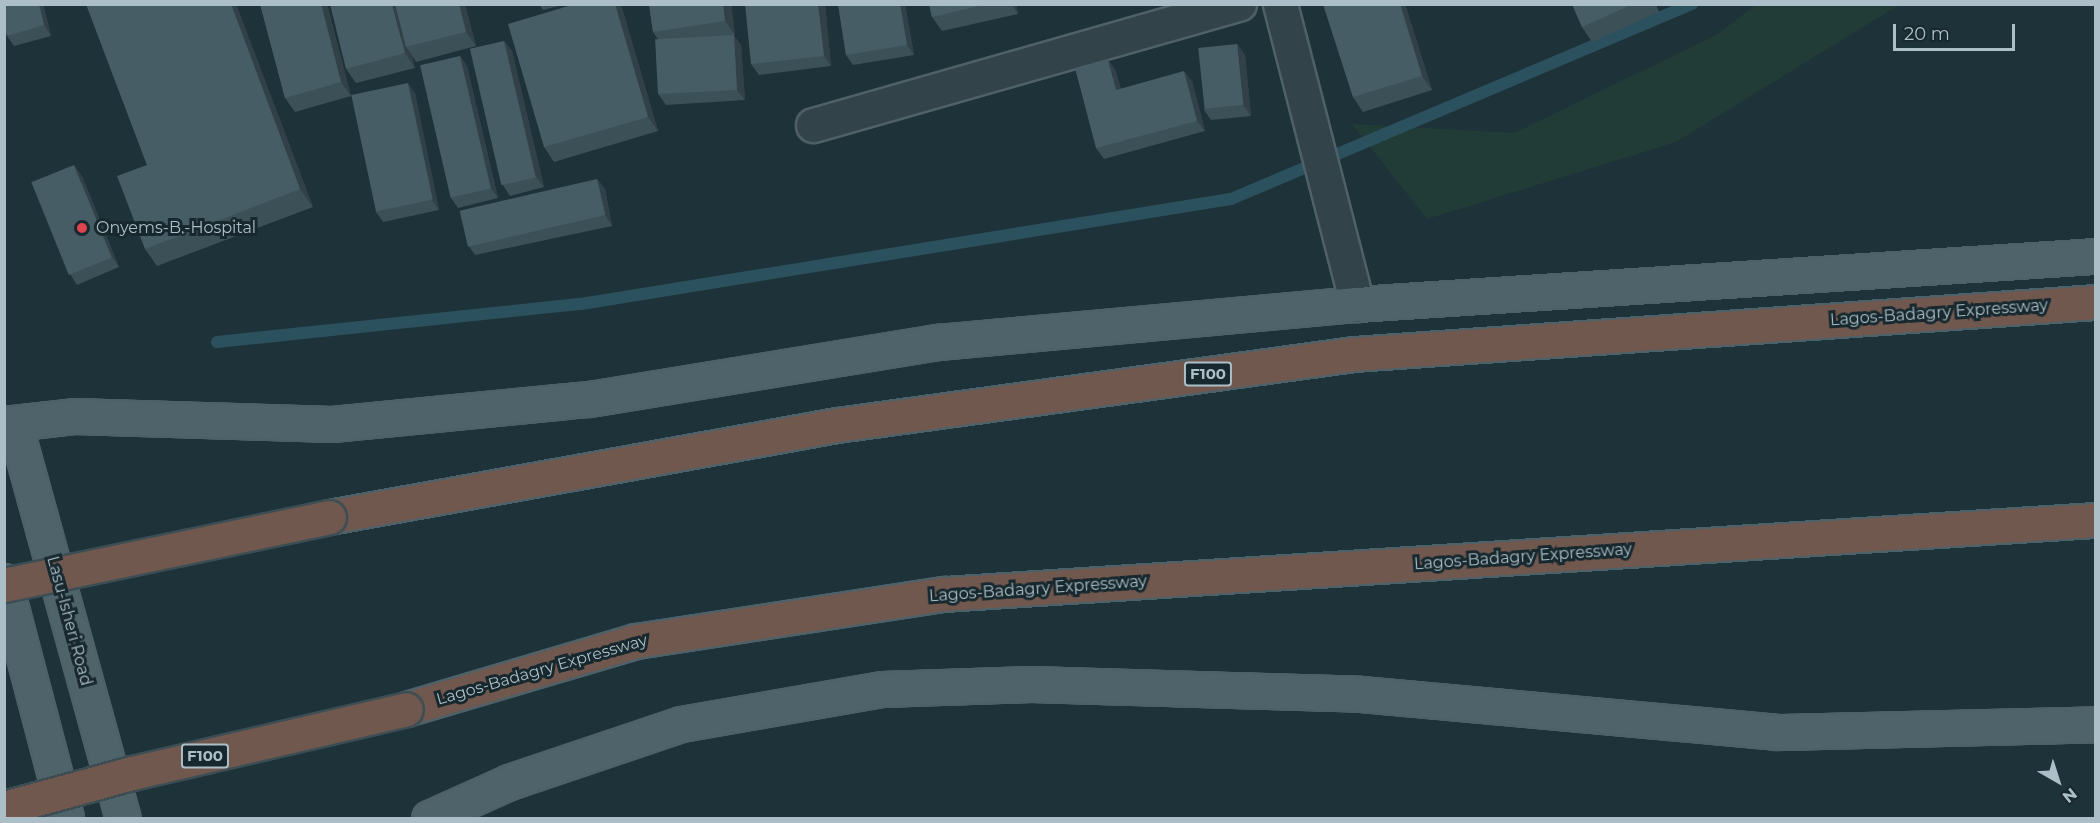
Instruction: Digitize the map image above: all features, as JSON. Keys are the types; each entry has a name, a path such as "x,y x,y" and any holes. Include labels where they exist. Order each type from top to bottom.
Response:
{"highway":[{"name":"Lagos-Badagry Expressway","path":"4,585 329,517 837,425 1354,354 2096,302"},
{"name":"Lagos-Badagry Expressway","path":"4,808 132,773 406,709 636,641 944,594 2096,520"}],"main road":[{"path":"9,424 74,416 332,424 589,399 938,342 1357,304 2096,256"},
{"name":"Lasu-Isheri Road","path":"9,424 123,819"},
{"path":"4,581 66,819"},
{"path":"429,819 509,782 681,724 882,689 1031,684 1362,694 1778,732 2096,724"}],"street":[{"path":"813,125 1239,4"},
{"path":"1280,4 1357,304"}],"green space":[{"path":"1757,4 1899,5 1676,142 1427,219 1352,124 1514,133 1716,35"}],"building":[{"path":"4,4 39,4 44,25 7,36 4,27"},
{"path":"86,4 231,4 300,189 145,249 117,176 147,165"},
{"path":"260,4 321,4 341,82 285,98"},
{"path":"330,4 392,4 405,53 346,69"},
{"path":"395,4 459,4 466,32 406,47"},
{"path":"575,4 615,4 648,117 544,147 508,24"},
{"path":"649,4 723,4 725,21 653,32"},
{"path":"745,4 818,4 824,56 751,64"},
{"path":"838,4 900,4 907,45 846,55"},
{"path":"929,4 988,4 932,17"},
{"path":"1323,4 1400,4 1422,76 1353,97"},
{"path":"1572,4 1633,4 1582,27"},
{"path":"734,35 737,90 658,94 655,39"},
{"path":"504,41 535,177 501,185 470,49"},
{"path":"1237,44 1243,105 1205,109 1198,48"},
{"path":"460,56 491,189 451,198 420,65"},
{"path":"1108,59 1116,90 1184,71 1197,121 1096,148 1075,68"},
{"path":"408,83 433,199 376,211 351,95"},
{"path":"74,165 111,258 69,275 31,182"},
{"path":"597,179 605,215 468,247 460,211"}],"waterway":[{"path":"217,342 581,304 1231,199 1692,4"}],"place":[{"name":"Onyems-B.-Hospital","path":"82,228"}]}
